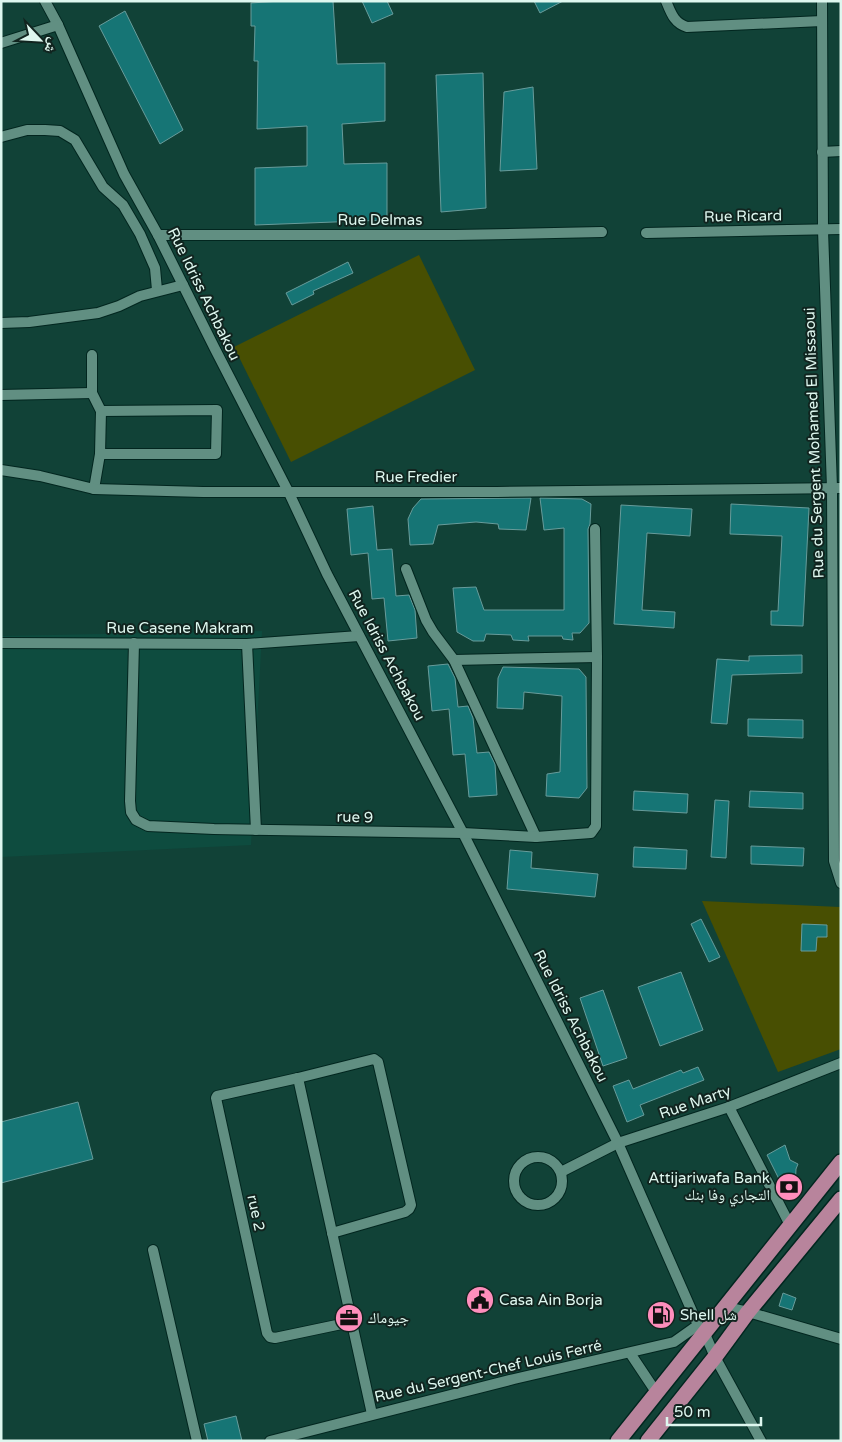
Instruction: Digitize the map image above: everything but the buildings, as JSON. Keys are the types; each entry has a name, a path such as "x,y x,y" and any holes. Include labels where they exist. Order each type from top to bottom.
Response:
{"main road":[{"path":"618,1441 702,1329 726,1307 841,1162"},
{"path":"648,1441 748,1312 841,1199"}],"street":[{"name":"Rue Idriss Achbakou","path":"45,1 58,25 124,174 158,234 289,493 327,574 463,833 618,1143 715,1357 761,1441"},
{"path":"666,1 674,19 679,25 687,27 822,21"},
{"name":"Rue du Sergent Mohamed El Missaoui","path":"822,1 823,230 836,488 834,861 841,884"},
{"path":"1,43 58,25"},
{"path":"1,137 27,130 45,130 60,131 75,140 103,187 123,204 140,234 155,268 157,290"},
{"path":"822,152 841,151"},
{"name":"Rue Ricard","path":"646,233 841,229"},
{"name":"Rue Delmas","path":"158,234 455,235 602,232"},
{"path":"1,324 98,313 157,290 183,285"},
{"path":"92,355 92,393 101,411 100,454 94,489"},
{"path":"1,395 92,393"},
{"path":"100,454 216,454 217,410 101,411"},
{"name":"Rue Fredier","path":"1,470 40,476 94,489 289,493 836,488"},
{"path":"454,660 597,657 595,528"},
{"path":"406,569 426,620 454,660 536,836"},
{"name":"Rue Casene Makram","path":"1,643 247,644 359,636"},
{"name":"rue 9","path":"134,643 130,801 131,812 136,820 148,826 256,830 536,836 591,834 596,826 597,657"},
{"path":"247,644 256,830"},
{"path":"332,1233 405,1212 411,1205 376,1059 298,1078 351,1322 372,1414"},
{"name":"Rue Marty","path":"561,1172 618,1143 729,1107 841,1063"},
{"name":"rue 2","path":"298,1078 217,1096 216,1100 267,1333 275,1338 351,1322"},
{"path":"729,1107 790,1225"},
{"path":"531,1158 549,1159 561,1172 563,1181 561,1190 550,1203 541,1206 532,1205 524,1201 518,1194 514,1177 523,1162 531,1158"},
{"path":"153,1250 197,1441"},
{"path":"726,1307 841,1339"},
{"name":"Rue du Sergent-Chef Louis Ferré","path":"270,1441 514,1379 674,1342 702,1329"},
{"path":"630,1353 656,1392"}],"shaded area":[{"path":"262,631 251,845 1,857 1,636"}],"green space":[{"path":"419,255 475,370 291,462 234,347"},
{"path":"702,901 840,907 841,1049 778,1072"}],"place":[{"name":"Attijariwafa Bank التجاري وفا بنك","path":"789,1187"},
{"name":"Casa Ain Borja","path":"480,1300"},
{"name":"Shell شل","path":"661,1315"},
{"name":"جيوماك","path":"349,1318"}]}
